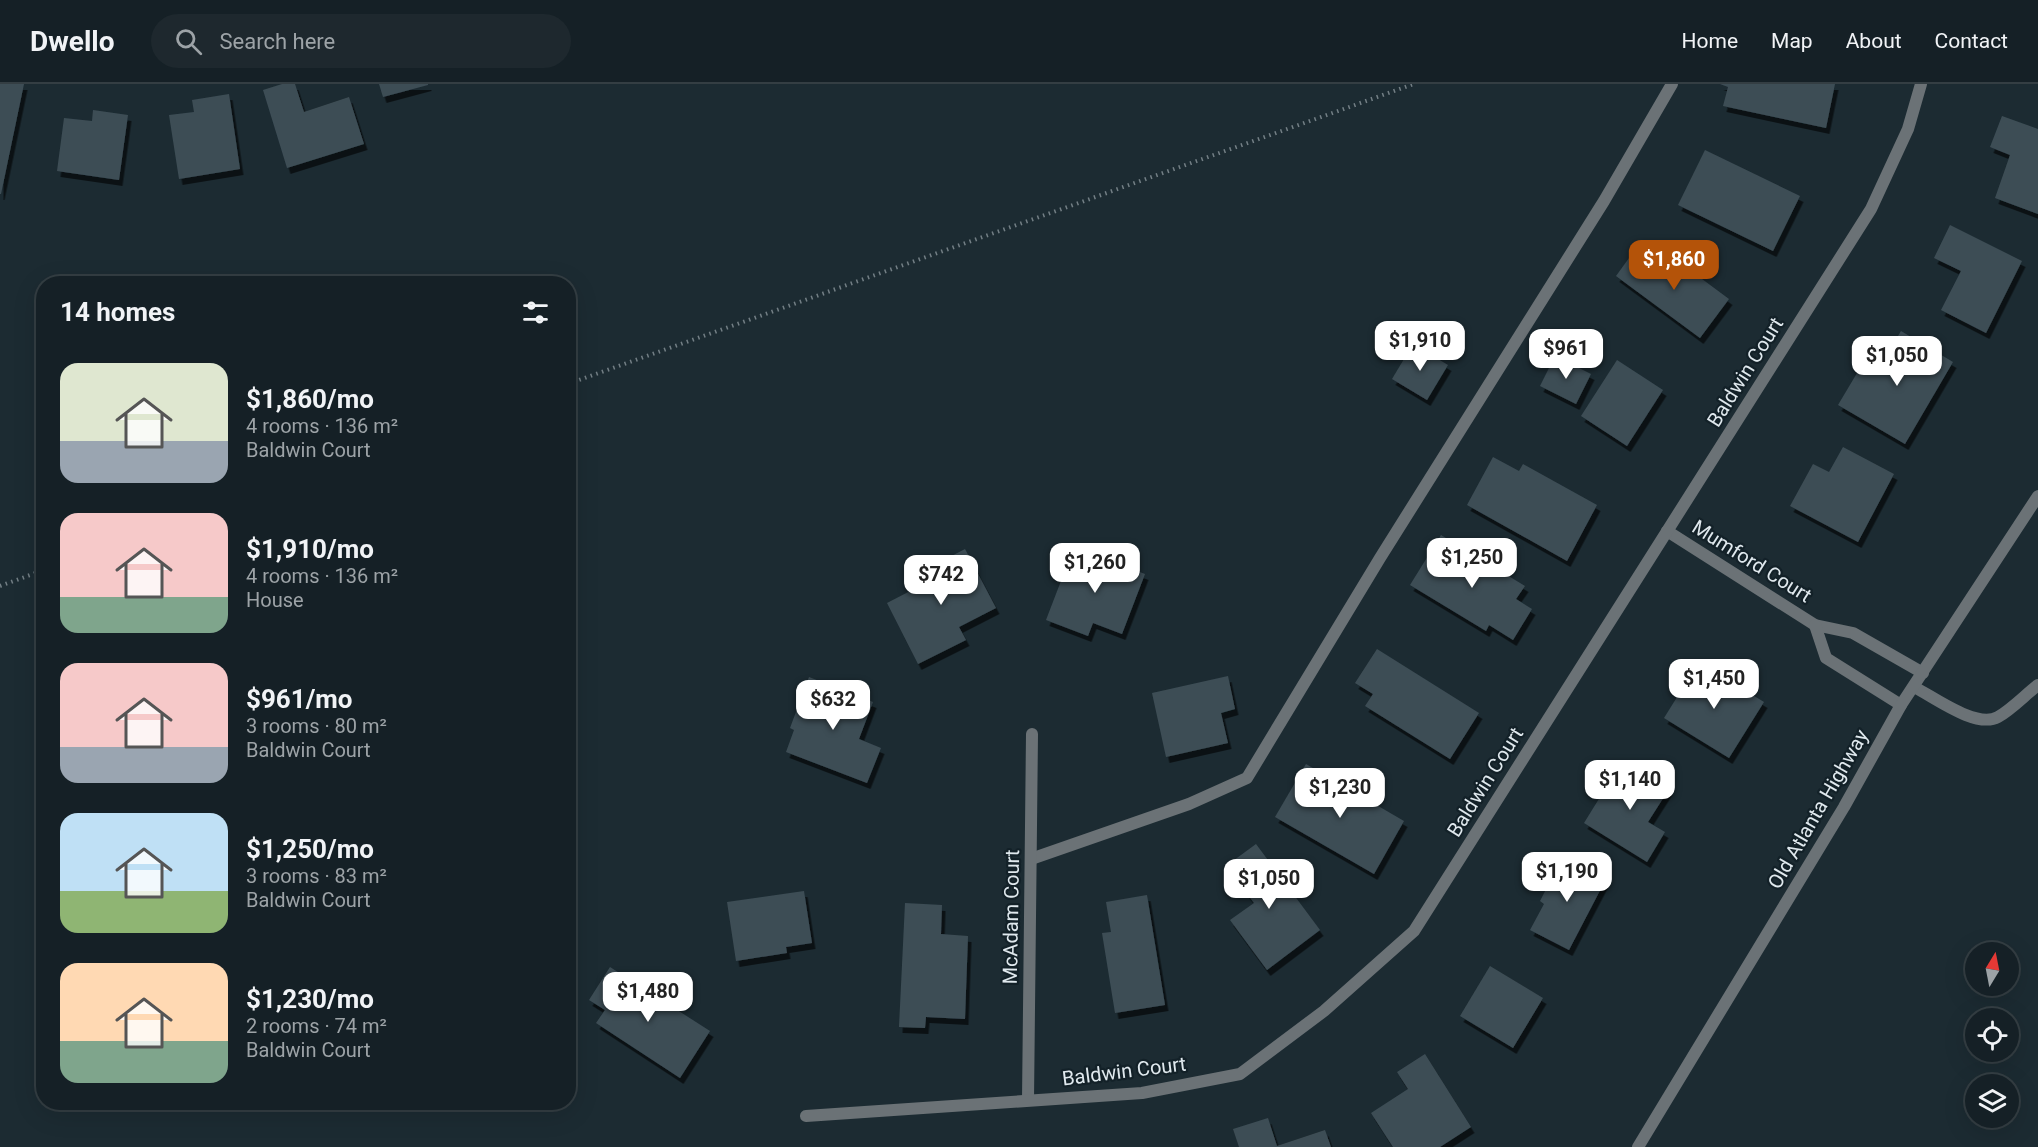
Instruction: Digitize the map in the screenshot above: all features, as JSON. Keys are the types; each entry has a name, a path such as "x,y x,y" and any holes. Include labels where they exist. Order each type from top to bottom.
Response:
{"street":[{"path":"1031,859 1189,804 1247,778 1380,558 1604,201 1672,84"},
{"name":"Baldwin Court","path":"806,1116 1142,1093 1240,1074 1341,996 1414,931 1871,208 1908,129 1920,84"},
{"name":"Old Atlanta Highway","path":"1638,1147 1844,807 1901,705 2038,496"},
{"name":"Mumford Court","path":"1667,531 1815,625 1853,633 1923,673"},
{"name":"Mumford Court","path":"1815,625 1826,658 1901,705"},
{"path":"1914,687 1973,719 1986,720 1997,717 2038,685"},
{"name":"McAdam Court","path":"1028,1100 1032,734"}],"path":[{"path":"576,381 1414,84"},
{"path":"0,586 36,573"}],"building":[{"path":"0,84 24,84 1,194 0,194"},
{"path":"282,84 295,84 304,112 349,97 364,144 287,168 263,90"},
{"path":"379,84 428,84 428,85 383,97"},
{"path":"1720,84 1835,84 1826,128 1723,106 1728,87"},
{"path":"229,94 240,169 179,179 169,115 194,112 192,100"},
{"path":"93,110 128,115 119,180 57,171 64,118 92,121"},
{"path":"2002,116 2038,129 2038,214 1995,198 2010,155 1990,147"},
{"path":"1705,150 1800,196 1773,251 1678,205"},
{"path":"1950,225 2022,261 1986,333 1941,310 1961,271 1934,258"},
{"path":"1637,247 1663,267 1671,256 1729,299 1700,338 1616,276"},
{"path":"1901,331 1953,362 1905,444 1838,405 1866,358 1880,366"},
{"path":"1413,344 1448,365 1427,400 1392,379"},
{"path":"1555,356 1591,374 1576,404 1540,386"},
{"path":"1617,360 1663,390 1627,446 1581,416"},
{"path":"1843,447 1894,474 1858,542 1790,506 1813,464 1829,472"},
{"path":"1493,457 1519,471 1523,464 1597,505 1567,561 1467,505"},
{"path":"1441,535 1525,586 1516,599 1532,609 1513,640 1489,625 1486,631 1410,585"},
{"path":"1074,547 1145,574 1122,634 1093,623 1088,636 1046,620"},
{"path":"965,549 996,608 959,627 966,640 918,664 887,603 918,587 913,576"},
{"path":"1377,649 1479,713 1450,759 1365,706 1373,694 1355,683"},
{"path":"1699,662 1764,702 1729,758 1664,718"},
{"path":"1228,676 1235,709 1221,713 1228,743 1166,757 1152,693"},
{"path":"809,677 873,702 859,739 881,748 867,783 786,752 794,730 790,728"},
{"path":"1623,760 1669,789 1648,822 1665,832 1647,862 1584,823"},
{"path":"1306,764 1404,821 1374,874 1275,817"},
{"path":"1256,844 1320,930 1267,970 1230,920 1254,903 1226,866"},
{"path":"1563,856 1606,879 1569,950 1530,930 1544,904 1540,901"},
{"path":"804,891 812,943 786,947 787,953 736,961 727,902"},
{"path":"1147,895 1165,1005 1115,1013 1102,933 1111,932 1106,902"},
{"path":"905,903 942,905 941,934 968,936 965,1019 926,1017 925,1028 899,1027"},
{"path":"1490,966 1543,998 1513,1048 1460,1016"},
{"path":"610,967 710,1031 680,1078 596,1023 605,1010 589,1000"},
{"path":"1425,1054 1471,1127 1440,1147 1393,1147 1371,1113 1408,1089 1397,1072"},
{"path":"1268,1118 1277,1146 1325,1130 1331,1147 1239,1147 1233,1129"}]}
